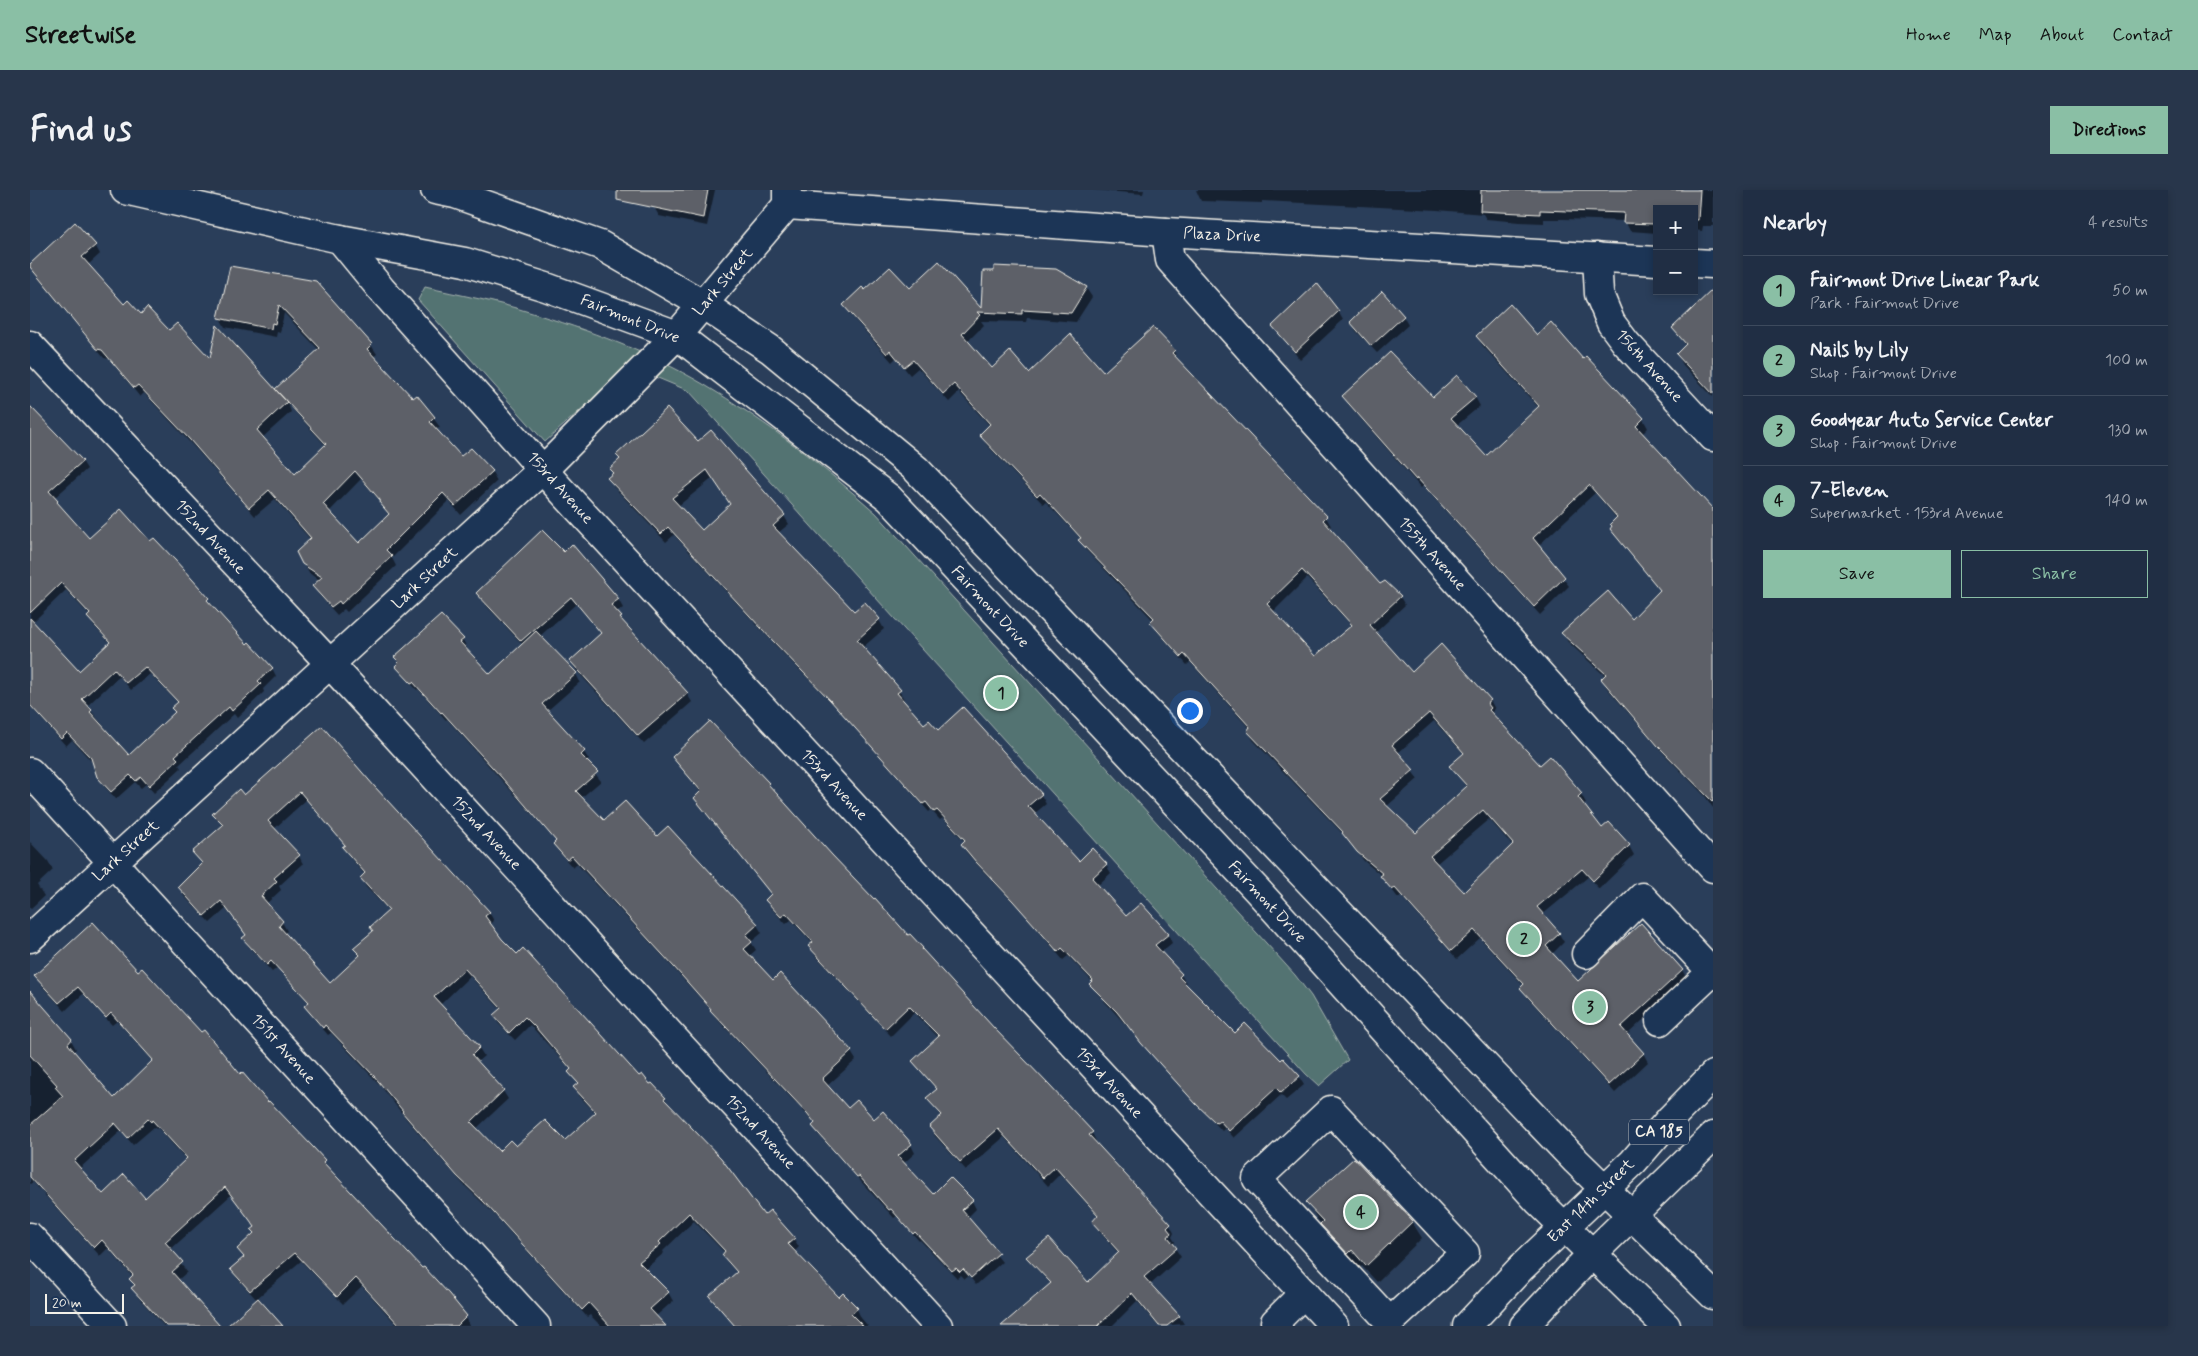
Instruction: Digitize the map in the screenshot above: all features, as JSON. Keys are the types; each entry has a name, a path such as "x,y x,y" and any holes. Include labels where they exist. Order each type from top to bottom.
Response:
{"street":[{"name":"Fairmont Drive","path":"125,190 340,239 465,262 546,287 677,335 889,498 1257,890 1539,1202 1666,1326"},
{"path":"435,190 455,194 600,245 704,305 770,349 916,469 1603,1189 1713,1296"},
{"name":"Lark Street","path":"30,938 543,470 677,335 704,305 787,198"},
{"name":"Plaza Drive","path":"787,198 1166,232 1653,261"},
{"name":"155th Avenue","path":"1166,232 1170,260 1713,868"},
{"name":"153rd Avenue","path":"340,239 381,288 543,470 1334,1326"},
{"name":"156th Avenue","path":"1597,257 1600,294 1611,323 1626,343 1713,437"},
{"path":"1698,263 1713,264"},
{"name":"152nd Avenue","path":"30,345 331,664 938,1326"},
{"name":"151st Avenue","path":"30,772 536,1326"},
{"path":"1586,954 1642,897 1712,972 1660,1021"},
{"name":"East 14th Street","path":"1467,1326 1522,1267 1633,1162 1671,1118 1713,1075"},
{"path":"1331,1110 1465,1253 1437,1281 1390,1322 1257,1179 1331,1110"},
{"name":"CA 185","path":"1524,1326 1592,1254 1713,1136"},
{"path":"30,1236 112,1326"},
{"path":"1278,1326 1275,1322 1304,1293"}],"green space":[{"path":"425,287 503,305 551,319 596,334 640,352 682,372 726,398 793,444 835,478 876,513 1295,975 1311,996 1348,1060 1319,1086 1306,1074 689,391 629,366 545,442 418,300"}],"building":[{"path":"617,190 708,190 703,218 617,200"},
{"path":"1481,190 1700,190 1698,220 1698,205 1653,205 1653,224 1623,223 1624,213 1540,210 1540,214 1480,211"},
{"path":"75,222 96,245 82,257 124,304 128,300 141,314 147,307 169,330 177,323 210,358 217,325 275,389 320,348 279,305 275,324 272,323 271,329 218,318 230,266 316,281 372,344 367,349 413,398 417,395 435,417 430,422 461,456 471,448 493,471 455,506 443,493 386,550 392,556 341,604 339,601 331,607 312,586 322,577 302,564 296,552 311,538 269,490 249,508 190,440 138,385 134,388 102,350 97,349 30,267 30,264","holes":["287,402 326,444 295,474 257,430","355,471 380,500 379,502 389,514 359,543 323,504"]},
{"path":"939,261 981,308 983,271 994,271 994,266 1056,269 1087,287 1071,313 1022,310 1022,314 977,312 980,315 962,334 992,368 1010,351 1029,373 1070,334 1104,372 1153,327 1175,350 1172,353 1327,516 1323,520 1380,584 1385,581 1401,596 1370,625 1412,672 1441,644 1491,700 1487,703 1491,708 1489,710 1540,765 1550,756 1582,793 1578,797 1602,828 1609,822 1630,845 1593,881 1582,869 1537,907 1560,933 1546,946 1578,981 1641,923 1683,970 1621,1027 1644,1053 1609,1085 1520,988 1524,984 1474,930 1451,951 1395,888 1392,890 1380,876 1383,874 1357,852 1343,832 1247,731 1250,727 1184,654 1181,657 1150,622 1154,618 1078,540 1081,538 1040,493 1037,496 979,435 990,424 954,384 943,394 913,360 904,367 890,350 887,354 843,305 862,287 865,290 890,267 910,288","holes":["1302,570 1352,625 1315,656 1267,604","1429,713 1464,753 1449,766 1467,786 1416,833 1380,799 1414,770 1392,745","1483,810 1513,844 1464,892 1430,856"]},
{"path":"1317,283 1339,311 1295,352 1272,326"},
{"path":"1713,289 1713,394 1676,354 1686,344 1672,328"},
{"path":"1382,291 1404,316 1371,346 1350,322"},
{"path":"1510,304 1537,335 1551,322 1583,359 1586,356 1644,418 1636,426 1713,509 1713,802 1658,746 1601,679 1606,674 1561,633 1608,591 1632,619 1660,590 1610,529 1612,526 1610,524 1617,517 1589,485 1533,538 1565,577 1534,607 1417,478 1416,480 1342,396 1390,352 1433,397 1457,375 1476,397 1451,418 1486,456 1539,406 1476,336"},
{"path":"30,406 83,461 49,491 89,538 121,509 150,541 154,538 209,598 207,600 247,644 249,642 273,668 258,681 261,684 232,711 229,707 175,756 178,759 149,786 141,777 136,781 130,775 111,792 97,777 91,758 67,733 61,739 30,705 30,618 79,671 110,642 87,617 90,614 61,583 30,613","holes":["145,667 178,702 171,708 175,712 129,755 90,712 92,710 82,699 114,669 126,683"]},
{"path":"667,408 698,441 711,430 785,515 773,526 854,611 865,602 880,619 857,640 901,690 897,693 924,724 929,720 938,730 963,707 1042,794 1028,806 1079,861 1092,848 1107,864 1092,878 1126,916 1141,903 1169,934 1155,945 1182,974 1179,977 1235,1033 1245,1023 1281,1060 1283,1058 1300,1076 1281,1093 1276,1088 1229,1131 1220,1121 1216,1123 1196,1104 1141,1043 1117,1012 1089,984 1093,980 1062,948 1058,952 976,862 961,844 965,840 937,810 934,812 926,802 923,804 830,700 668,527 661,534 607,478 613,473 609,469 620,459 616,455","holes":["707,470 730,504 702,530 672,498"]},
{"path":"542,530 564,552 572,544 619,599 611,605 622,617 620,618 688,693 638,736 570,661 601,633 571,597 521,641 476,593"},
{"path":"441,615 464,639 460,642 490,674 536,631 577,673 542,704 585,751 581,755 598,772 576,791 604,820 625,801 657,836 668,826 758,924 746,935 752,942 744,949 773,980 780,973 852,1051 822,1079 848,1108 857,1100 874,1119 883,1111 912,1144 898,1156 933,1194 950,1177 973,1200 962,1210 999,1253 971,1278 963,1269 960,1272 956,1268 952,1271 915,1232 913,1234 891,1209 889,1210 859,1176 857,1177 812,1126 815,1123 807,1113 710,1010 674,967 572,856 567,860 553,844 556,841 502,778 442,712 395,666 399,662 394,657"},
{"path":"710,721 769,783 832,855 875,898 908,935 910,934 994,1028 1093,1132 1089,1135 1171,1224 1167,1228 1171,1233 1168,1237 1177,1248 1144,1277 1180,1316 1167,1326 1159,1326 1132,1293 1098,1326 1001,1326 1051,1283 1026,1257 1049,1238 1088,1282 1119,1252 1092,1222 1098,1215 1055,1167 1043,1178 998,1129 960,1162 929,1127 942,1115 926,1098 937,1089 912,1061 939,1036 909,1006 885,1029 808,946 813,942 786,913 781,917 765,900 771,894 694,798 701,791 672,757"},
{"path":"322,726 375,787 490,912 485,916 502,939 517,954 523,948 639,1076 642,1074 666,1098 664,1099 721,1158 764,1215 770,1210 795,1238 788,1244 839,1297 843,1293 858,1308 851,1314 863,1326 735,1326 709,1296 737,1272 722,1255 725,1251 689,1213 659,1242 661,1244 639,1262 669,1292 650,1309 666,1326 610,1326 589,1303 582,1310 484,1202 457,1176 374,1076 325,1025 323,1028 304,1006 309,1002 271,961 267,965 242,938 246,935 221,901 204,916 178,887 202,863 192,852 223,825 212,814 239,789 244,795","holes":["300,792 345,845 342,847 365,873 360,878 389,910 370,927 373,931 353,948 360,955 330,983 279,926 283,921 261,896 277,881 274,878 300,855 268,821","465,969 501,1008 493,1015 509,1033 525,1017 571,1069 568,1072 578,1083 573,1087 596,1112 565,1140 545,1120 516,1146 510,1140 499,1151 471,1122 504,1090 472,1055 480,1047 434,997"]},
{"path":"93,922 138,971 142,968 201,1032 204,1030 240,1074 242,1072 268,1102 313,1147 325,1160 323,1162 422,1268 424,1267 467,1316 457,1326 400,1326 356,1278 337,1297 295,1253 250,1291 230,1269 244,1257 237,1249 254,1233 251,1230 255,1227 225,1187 165,1242 183,1262 172,1272 220,1326 166,1326 131,1288 135,1285 129,1279 133,1275 102,1240 94,1248 30,1177 30,1125 63,1096 55,1087 57,1085 30,1055 30,991 72,1039 68,1044 114,1098 153,1060 111,1013 106,1018 78,987 59,1003 34,976","holes":["148,1119 151,1122 152,1120 187,1158 145,1198 124,1174 103,1194 74,1161 115,1123 128,1138"]},
{"path":"1354,1158 1413,1221 1366,1266 1352,1250 1348,1254 1320,1224 1323,1221 1305,1202"},
{"path":"258,1298 283,1326 227,1326"}],"place":[{"name":"Fairmont Drive Linear Park","path":"1001,693"},
{"name":"Nails by Lily","path":"1524,939"},
{"name":"Goodyear Auto Service Center","path":"1590,1007"},
{"name":"7-Eleven","path":"1361,1212"}]}
